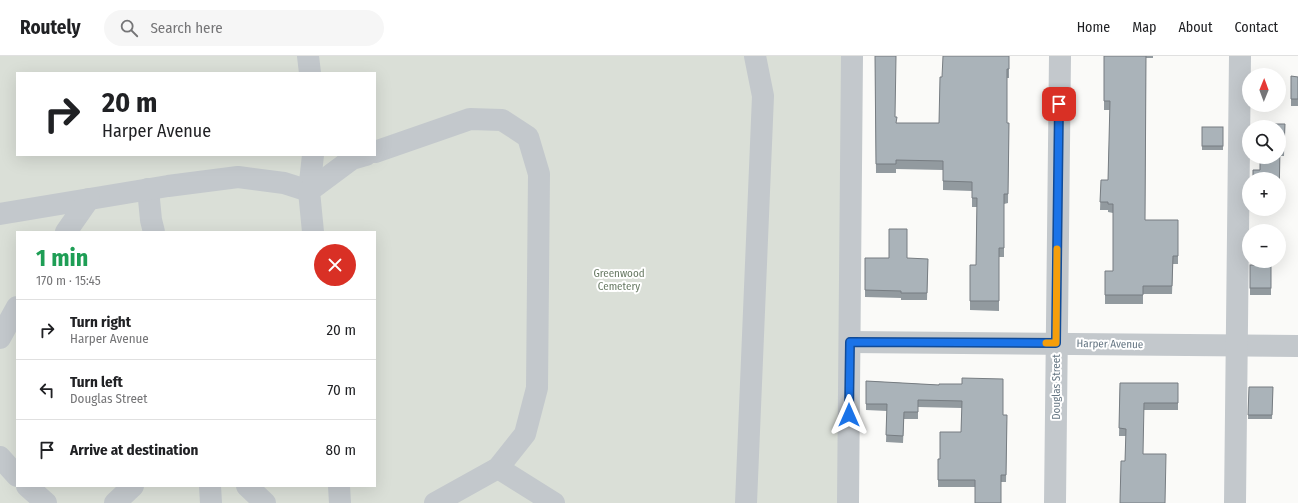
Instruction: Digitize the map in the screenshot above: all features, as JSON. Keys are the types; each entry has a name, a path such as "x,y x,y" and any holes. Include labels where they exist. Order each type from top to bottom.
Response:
{"street":[{"path":"308,56 310,72"},
{"path":"746,503 763,96 755,56"},
{"path":"848,503 852,56"},
{"name":"Douglas Street","path":"1055,503 1060,56"},
{"path":"1235,503 1238,346 1240,56"},
{"path":"376,152 470,119 502,120 528,136 539,174 537,388 525,434 498,468 434,503"},
{"path":"313,156 309,191 313,231"},
{"path":"309,191 352,160 363,156"},
{"path":"0,214 238,177 284,183 309,191"},
{"path":"148,190 154,231"},
{"path":"67,231 89,199"},
{"path":"0,338 16,309"},
{"name":"Harper Avenue","path":"850,342 1298,346"},
{"path":"0,457 16,475"},
{"path":"498,468 554,503"},
{"path":"28,487 46,503"},
{"path":"114,503 132,487"},
{"path":"210,487 211,503"},
{"path":"248,487 265,503"},
{"path":"339,487 340,503"}],"green space":[{"name":"Greenwood Cemetery","path":"0,56 847,56 841,503 0,503"}],"building":[{"path":"875,56 896,56 896,123 939,123 940,77 942,77 943,56 1009,56 1009,69 1007,69 1007,123 1009,123 1008,194 1004,194 1004,248 999,248 999,301 970,301 970,265 976,265 977,198 972,198 972,182 943,181 943,161 896,160 896,164 876,164"},
{"path":"1104,56 1146,56 1145,220 1178,220 1178,256 1173,256 1172,286 1143,286 1143,295 1105,295 1105,271 1113,271 1113,204 1108,204 1108,202 1100,202 1101,180 1108,180 1110,101 1104,101"},
{"path":"1291,76 1298,77 1298,99 1291,99"},
{"path":"1202,127 1223,127 1223,146 1202,146"},
{"path":"1260,164 1280,164 1280,172 1253,172 1253,170 1260,170"},
{"path":"889,229 907,229 907,258 928,259 927,293 901,293 901,291 865,290 865,258 889,258"},
{"path":"1250,268 1271,268 1271,288 1250,288"},
{"path":"962,378 1003,379 1003,415 1007,415 1006,475 1001,475 1001,503 975,503 975,480 938,480 940,432 961,432 962,401 918,400 918,412 904,412 903,436 886,435 887,404 866,404 866,381 939,385 962,384"},
{"path":"1120,383 1178,383 1178,403 1144,403 1143,454 1166,454 1165,503 1120,503 1121,461 1125,461 1126,429 1119,428"},
{"path":"1249,387 1273,387 1272,415 1248,415"}],"slow traffic":[{"path":"1046,343 1056,343 1057,249"}],"route":[{"path":"849,415 850,342 1056,343 1059,104"}]}
